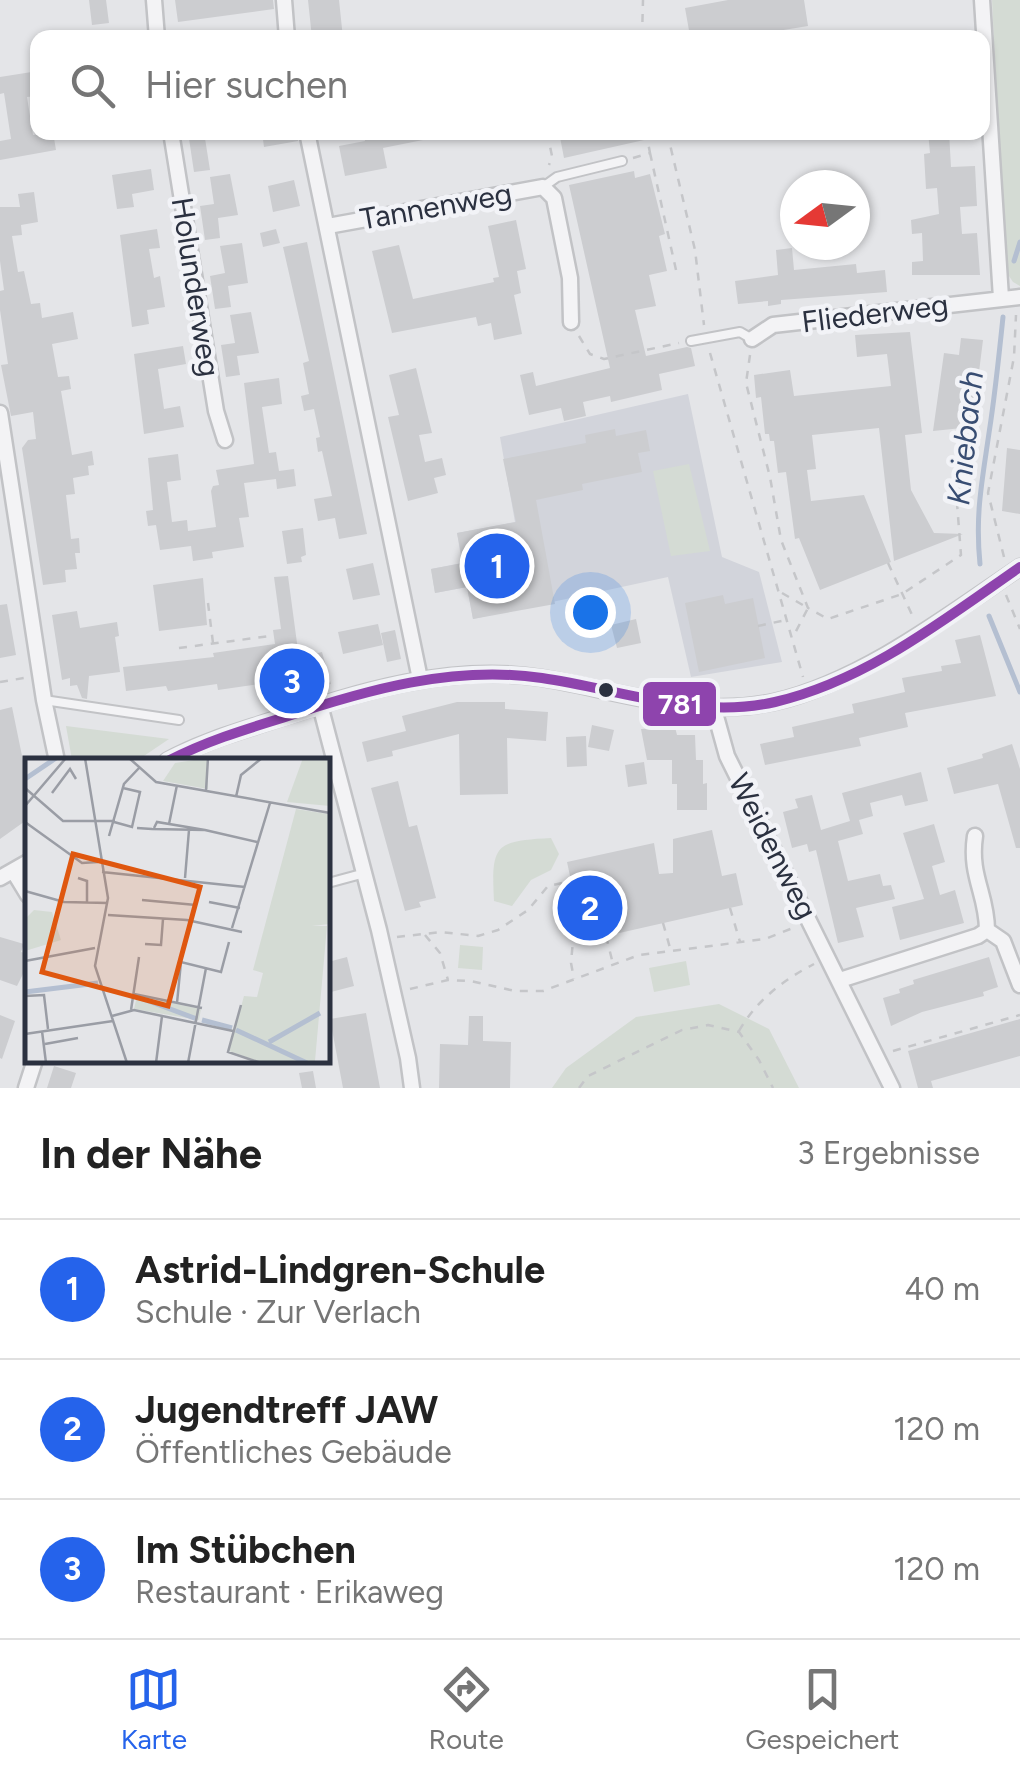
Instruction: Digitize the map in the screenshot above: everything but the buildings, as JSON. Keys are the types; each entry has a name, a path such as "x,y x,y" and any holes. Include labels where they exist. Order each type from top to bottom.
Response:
{"street":[{"path":"154,0 156,30"},
{"path":"284,0 286,30"},
{"path":"982,0 984,30"},
{"path":"990,119 1002,298"},
{"name":"Holunderweg","path":"172,140 216,411 225,440"},
{"path":"309,140 420,679"},
{"name":"Tannenweg","path":"328,226 543,187 554,198 570,278 571,322"},
{"name":"Fliederweg","path":"752,339 773,325 1002,298 1018,301"},
{"path":"0,413 44,700 57,758"},
{"path":"172,758 211,740 320,705 420,679 479,674 540,678 658,704 714,709 777,701 860,670 1020,567"},
{"path":"320,705 365,873 412,1088"},
{"name":"Weidenweg","path":"714,709 728,756 892,1088"},
{"path":"975,836 972,860 987,930"},
{"path":"7,875 25,893"},
{"path":"840,980 987,930"},
{"path":"987,930 1004,941 1020,985"},
{"path":"26,1088 34,1063"}],"lane":[{"name":"Tannenweg","path":"543,187 557,177 622,161"},
{"path":"690,341 740,332 752,339"},
{"path":"44,700 179,720"},
{"path":"330,882 365,873"}],"path":[{"path":"642,30 643,0"},
{"path":"548,171 552,156 549,140"},
{"path":"647,140 676,270"},
{"path":"669,140 695,250 706,338 804,678"},
{"path":"622,161 650,154"},
{"path":"1005,558 988,493 1017,358 1018,301"},
{"path":"571,322 590,354 604,359 690,341"},
{"path":"752,339 746,382 781,540 808,608 792,638"},
{"path":"779,592 828,619 902,594 962,555 954,464"},
{"path":"888,564 914,618"},
{"path":"1006,595 1020,629"},
{"path":"208,603 213,644"},
{"path":"758,626 787,620"},
{"path":"179,648 270,636"},
{"path":"0,682 30,678"},
{"path":"397,936 441,932 478,936 498,930 528,910 548,886 571,881"},
{"path":"564,882 574,929 570,962 575,981"},
{"path":"730,908 741,943"},
{"path":"663,923 670,950"},
{"path":"410,989 448,980 515,991 543,991 639,955 765,939 794,928"},
{"path":"424,934 440,953 448,980"},
{"path":"606,936 613,965"},
{"path":"739,1032 752,1008 814,964"},
{"path":"886,1052 1020,1014"},
{"path":"578,1088 588,1076 682,1030 708,1025 739,1032 773,1088"}],"shaded area":[{"path":"992,0 1020,0 1020,286 1005,270"},
{"path":"688,394 722,557 759,572 782,662 691,677 668,577 473,619 467,587 435,593 431,569 462,563 457,533 515,522 500,437"},
{"path":"689,464 710,551 671,556 653,471"},
{"path":"66,726 169,739 141,758 72,758"},
{"path":"551,838 559,854 551,870 531,880 512,906 494,901 494,868 500,849 518,841"},
{"path":"460,945 483,947 482,970 458,968"},
{"path":"686,961 690,985 654,992 649,968"},
{"path":"719,1004 769,1029 799,1088 552,1088 566,1068 636,1017"}],"waterway":[{"name":"Kniebach","path":"1014,261 1020,242"},
{"name":"Kniebach","path":"980,564 980,498 1003,317"},
{"name":"Kniebach","path":"989,616 1020,692"}],"transit line":[{"name":"781","path":"174,758 224,737 314,708 378,690 443,678 542,678 687,705 745,707 775,702 873,664 1020,567"}],"place":[{"name":"Astrid-Lindgren-Schule","path":"497,566"},
{"name":"Im Stübchen","path":"292,681"},
{"name":"Jugendtreff JAW","path":"590,908"}]}
